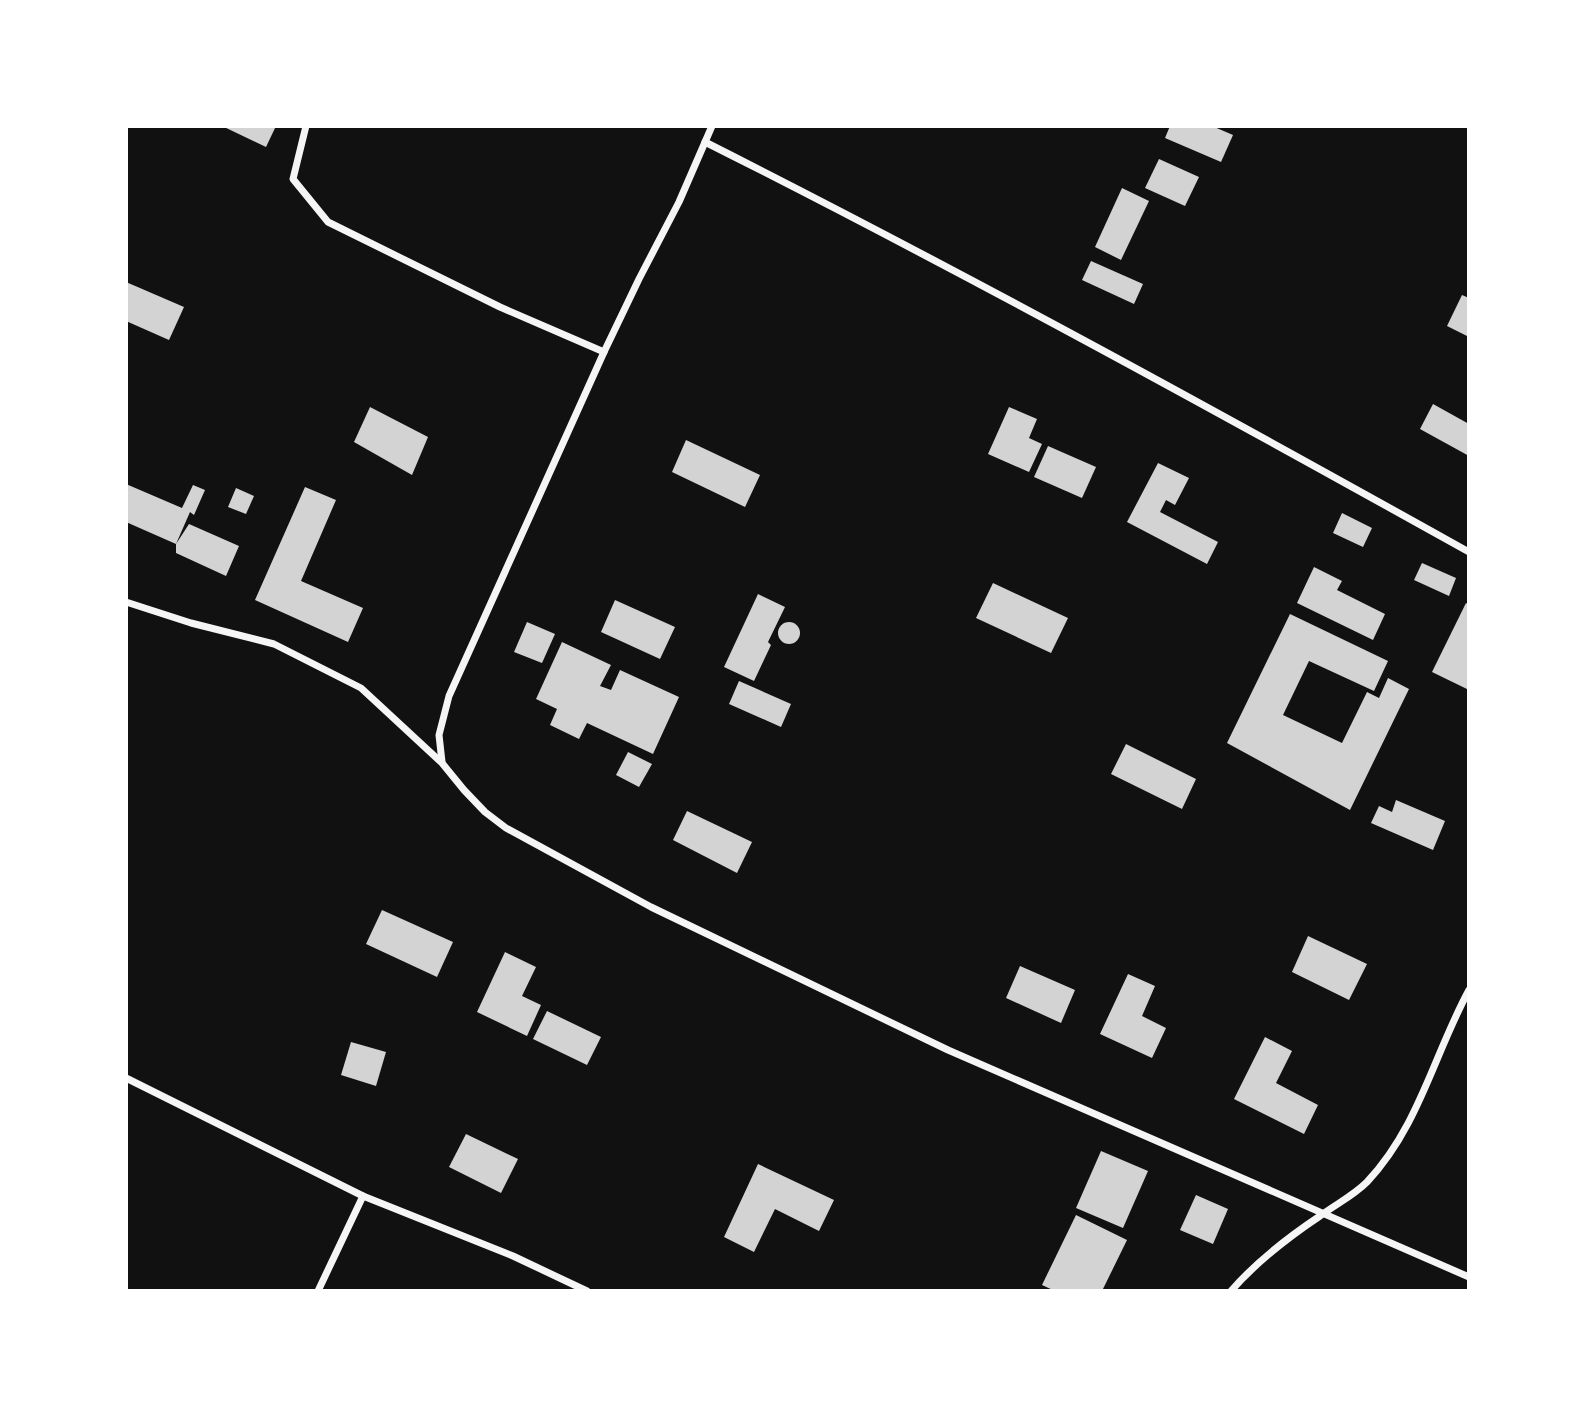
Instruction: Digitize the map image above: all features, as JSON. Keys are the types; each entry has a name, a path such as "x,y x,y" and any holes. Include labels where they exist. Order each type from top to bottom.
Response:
{"street":[{"path":"306,126 293,179 328,222 500,307 604,352"},
{"path":"442,763 439,735 449,696 604,352 679,202 712,126"},
{"path":"705,142 865,222 1469,552"},
{"path":"126,602 274,645 361,688 442,763 485,812 506,828 652,907 948,1050 1469,1276"},
{"path":"1231,1291 1252,1267 1323,1213 1353,1195 1394,1149 1427,1085 1469,990"},
{"path":"126,1078 363,1196 513,1256 587,1291"},
{"path":"318,1291 363,1196"}],"building":[{"path":"222,126 276,126 266,147"},
{"path":"1170,126 1212,126 1233,135 1221,162 1165,138"},
{"path":"1159,159 1199,177 1185,206 1145,188"},
{"path":"1122,188 1149,201 1121,260 1095,247"},
{"path":"1091,261 1143,284 1134,304 1082,280"},
{"path":"126,282 184,307 169,340 126,321"},
{"path":"1462,295 1469,298 1469,337 1447,326"},
{"path":"1433,404 1469,424 1469,456 1420,429"},
{"path":"370,407 428,437 412,475 354,442"},
{"path":"1009,407 1037,419 1029,438 1042,444 1029,472 988,454"},
{"path":"686,440 760,475 745,507 672,472"},
{"path":"1048,446 1096,467 1082,498 1034,477"},
{"path":"1158,463 1189,478 1175,505 1166,500 1160,512 1218,542 1207,564 1127,522"},
{"path":"126,484 182,508 193,485 205,490 194,515 190,512 176,544 126,522"},
{"path":"305,487 336,500 301,581 363,608 348,642 255,600"},
{"path":"236,488 254,496 246,514 228,507"},
{"path":"1342,513 1372,528 1363,547 1333,533"},
{"path":"189,524 239,546 226,576 176,553 176,544"},
{"path":"1422,563 1456,578 1449,596 1414,580"},
{"path":"1314,567 1342,581 1337,590 1385,614 1373,640 1297,603"},
{"path":"993,583 1068,618 1051,653 976,618"},
{"path":"758,594 785,607 768,642 771,645 754,681 724,667"},
{"path":"615,600 675,627 660,659 601,632"},
{"path":"1466,603 1469,605 1469,690 1432,672"},
{"path":"1290,614 1388,661 1374,691 1309,661 1283,715 1342,743 1367,692 1379,698 1388,678 1409,689 1350,810 1227,743"},
{"path":"527,622 555,634 542,663 514,652"},
{"path":"789,622 797,625 800,633 797,641 789,644 781,641 778,633 781,625"},
{"path":"562,642 611,665 600,686 611,690 620,670 679,697 653,754 587,723 579,739 550,725 557,709 536,699"},
{"path":"739,681 791,704 781,727 729,704"},
{"path":"1126,744 1196,779 1182,809 1111,774"},
{"path":"628,752 652,764 639,787 616,775"},
{"path":"1396,800 1445,821 1433,850 1371,823 1379,806 1392,812"},
{"path":"687,811 752,842 737,873 673,840"},
{"path":"382,910 453,942 437,977 366,944"},
{"path":"1308,936 1367,964 1349,1000 1292,972"},
{"path":"505,952 536,967 522,996 541,1005 527,1036 477,1012"},
{"path":"1020,966 1075,990 1061,1023 1006,998"},
{"path":"1128,974 1155,986 1142,1016 1166,1028 1152,1058 1100,1034"},
{"path":"547,1011 601,1037 587,1065 533,1039"},
{"path":"1265,1037 1292,1051 1276,1083 1318,1105 1304,1134 1234,1099"},
{"path":"351,1042 386,1052 376,1086 341,1075"},
{"path":"466,1134 518,1159 501,1193 449,1167"},
{"path":"1101,1151 1148,1171 1123,1228 1076,1208"},
{"path":"758,1164 834,1200 819,1231 775,1209 754,1252 724,1237"},
{"path":"1196,1195 1228,1209 1213,1244 1180,1230"},
{"path":"1076,1215 1127,1240 1102,1291 1055,1291 1042,1285"}]}
